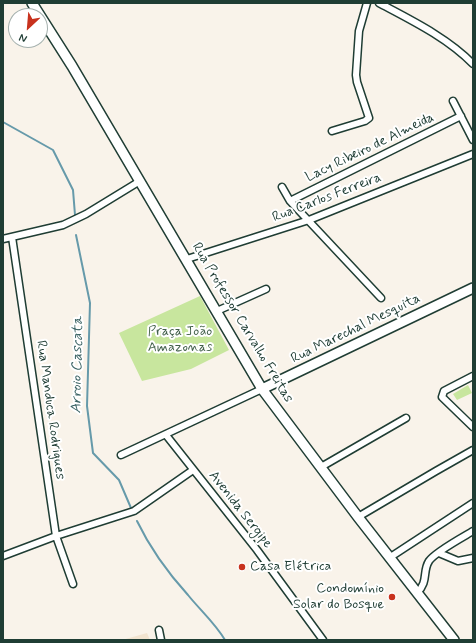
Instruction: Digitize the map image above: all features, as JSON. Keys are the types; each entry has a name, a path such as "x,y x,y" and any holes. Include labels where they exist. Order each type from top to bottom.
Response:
{"street":[{"name":"Rua Professor Carvalho Freitas","path":"32,3 72,66 187,259 262,389 389,558 454,640"},
{"path":"332,131 365,121 369,118 356,75 359,31 367,3"},
{"path":"380,3 427,30 459,51 473,64"},
{"path":"453,101 473,140"},
{"name":"Lacy Ribeiro de Almeida","path":"290,201 461,116"},
{"name":"Rua Carlos Ferreira","path":"187,259 309,220 473,154"},
{"path":"3,239 63,225 86,214 140,181"},
{"path":"282,187 290,201 382,298"},
{"name":"Rua Manduca Rodrigues","path":"12,237 56,536 73,584"},
{"name":"Rua Marechal Mesquita","path":"121,455 166,435 473,288"},
{"path":"217,311 266,289"},
{"path":"473,376 444,392 442,397 473,427"},
{"path":"321,467 406,418"},
{"name":"Avenida Sergipe","path":"166,435 257,550 323,640"},
{"path":"358,517 436,470 473,450"},
{"path":"3,556 56,536 134,511 193,470"},
{"path":"389,558 473,503"},
{"path":"416,593 422,588 429,561 473,531"},
{"path":"439,553 458,561 471,560 473,558"},
{"path":"159,630 161,640"}],"shaded area":[{"path":"147,633 150,640 122,640"}],"green space":[{"name":"Praça João Amazonas","path":"200,296 229,350 191,369 142,381 119,333"},
{"path":"468,385 472,393 457,400 453,394"}],"waterway":[{"name":"Arroio Cascata","path":"3,122 53,150 73,190 75,215"},
{"name":"Arroio Cascata","path":"76,235 90,303 87,406 93,453 119,480 131,508"},
{"name":"Arroio Cascata","path":"137,521 148,541 167,569 212,622 225,640"}],"place":[{"name":"Casa Elétrica","path":"242,567"},
{"name":"Condomínio Solar do Bosque","path":"392,597"}]}
